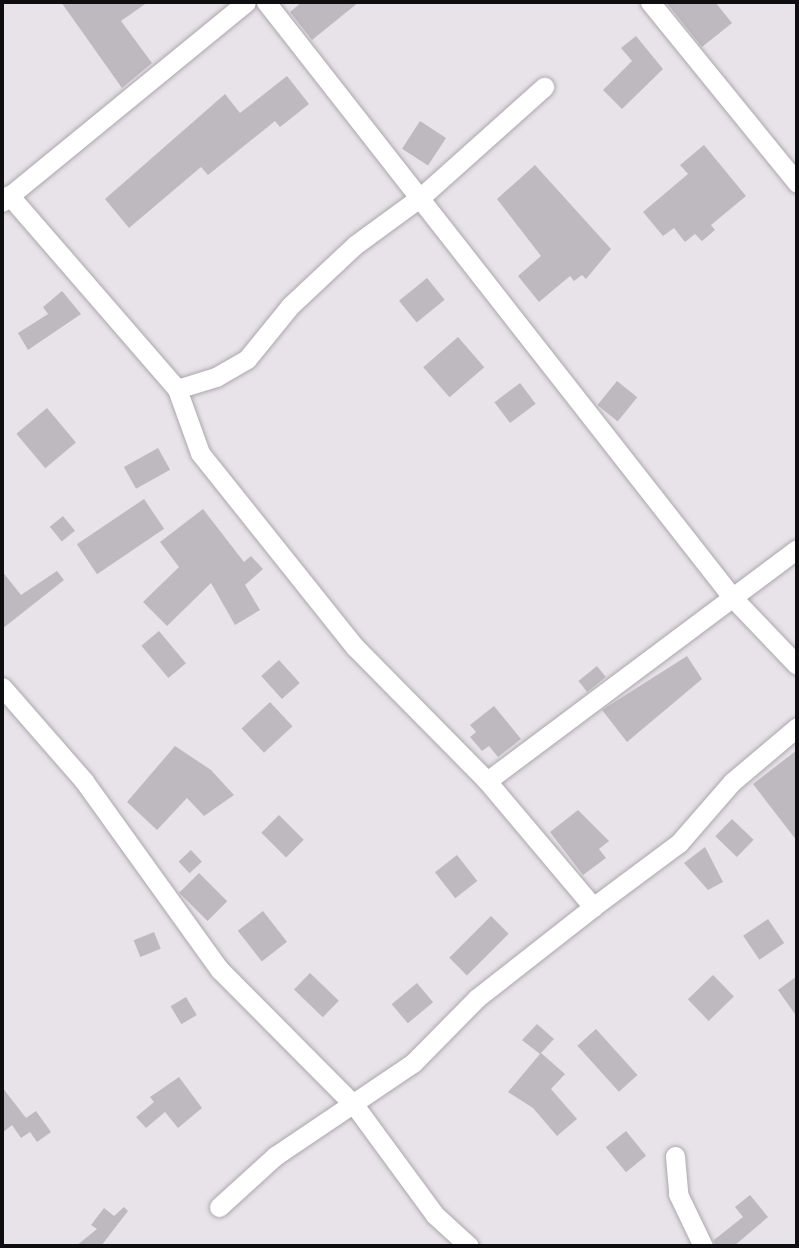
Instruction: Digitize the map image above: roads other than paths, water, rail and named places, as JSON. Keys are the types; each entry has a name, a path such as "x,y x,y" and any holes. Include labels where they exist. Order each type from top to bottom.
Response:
{"street":[{"path":"246,2 6,199 177,389 208,464 355,647 487,781 593,906"},
{"path":"266,2 422,196 732,597 797,665"},
{"path":"650,2 797,183"},
{"path":"177,389 216,377 247,359 308,289 422,196 544,87"},
{"path":"487,781 797,549"},
{"path":"2,687 84,781 220,970 355,1106 435,1215 469,1246"},
{"path":"219,1207 275,1156 355,1106 412,1063 477,998 593,906 679,843 732,782 797,727"},
{"path":"676,1156 678,1194 703,1246"}]}
